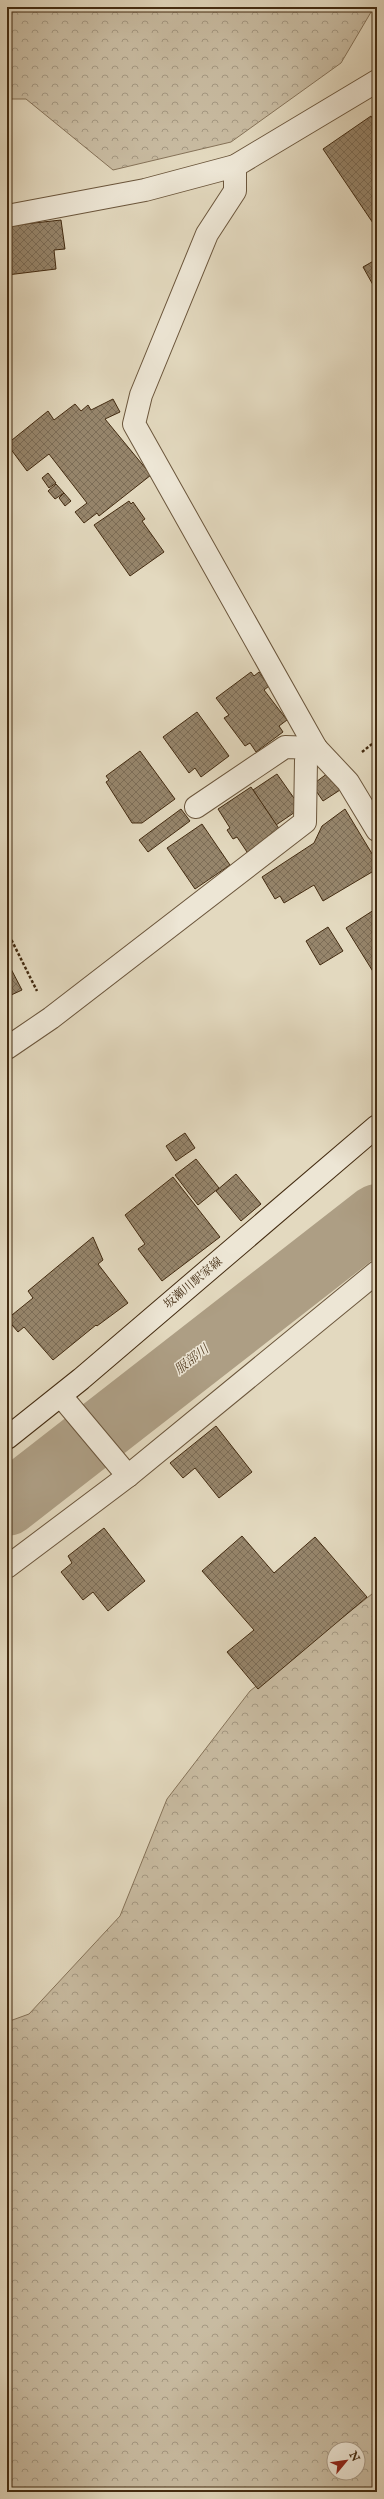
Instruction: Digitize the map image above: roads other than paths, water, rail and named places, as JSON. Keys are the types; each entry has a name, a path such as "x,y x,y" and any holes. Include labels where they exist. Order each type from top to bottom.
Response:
{"street":[{"path":"7,216 145,190 235,166 377,81"},
{"path":"235,166 235,191 207,234 141,395 134,424 316,748 348,782 377,830"},
{"path":"196,807 285,747 316,748"},
{"path":"7,1048 51,1018 305,822 306,760 316,748"},
{"name":"坂瀬川駅家線","path":"7,1438 60,1396 377,1126"},
{"path":"7,1567 128,1476 377,1272"},
{"path":"60,1396 128,1476"}],"waterway":[{"name":"服部川","path":"7,1504 377,1216"}]}
